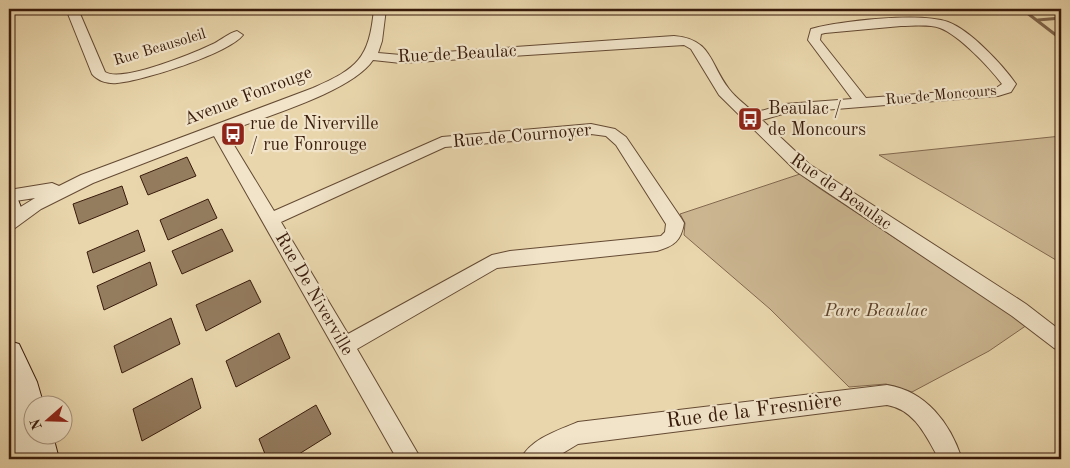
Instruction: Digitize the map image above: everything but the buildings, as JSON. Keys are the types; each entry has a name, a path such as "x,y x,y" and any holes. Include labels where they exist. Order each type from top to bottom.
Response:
{"main road":[{"path":"9,203 11,210 9,218"},
{"path":"9,353 23,382 27,396"},
{"path":"9,415 18,459"},
{"path":"40,446 43,459"}],"street":[{"name":"Rue Beausoleil","path":"72,9 99,74 108,79 126,77 175,62 221,46 237,35"},
{"path":"371,56 378,40 380,9"},
{"name":"Rue de Moncours","path":"750,119 784,109 998,92 1006,89 1009,84 954,30 942,24 922,21 815,32 814,40 862,102"},
{"name":"Rue de Beaulac","path":"371,56 401,59 669,40 687,41 699,48 724,92 750,119 809,173 1019,310 1061,342"},
{"name":"Avenue Fonrouge","path":"86,179 335,83 353,72 371,56"},
{"name":"Rue De Niverville","path":"218,129 410,459"},
{"name":"Rue de Cournoyer","path":"270,220 442,142 591,129 610,132 621,141 675,222 673,235 666,241 657,244 510,258 492,262 344,346"},
{"path":"9,196 36,193 86,179"},
{"path":"9,223 35,205 86,179"},
{"name":"Rue de la Fresnière","path":"533,459 568,436 578,433 887,395 902,398 920,409 930,422 951,459"}],"green space":[{"path":"1061,136 1061,263 879,155"},
{"name":"Parc Beaulac","path":"800,174 1027,325 989,351 912,392 886,384 849,387 770,309 684,235 685,223 680,214"}],"waterway":[{"path":"1022,9 1061,39"},
{"path":"1038,20 1061,18"}],"place":[{"name":"Beaulac / de Moncours","path":"750,119"},
{"name":"rue de Niverville / rue Fonrouge","path":"233,134"}]}
